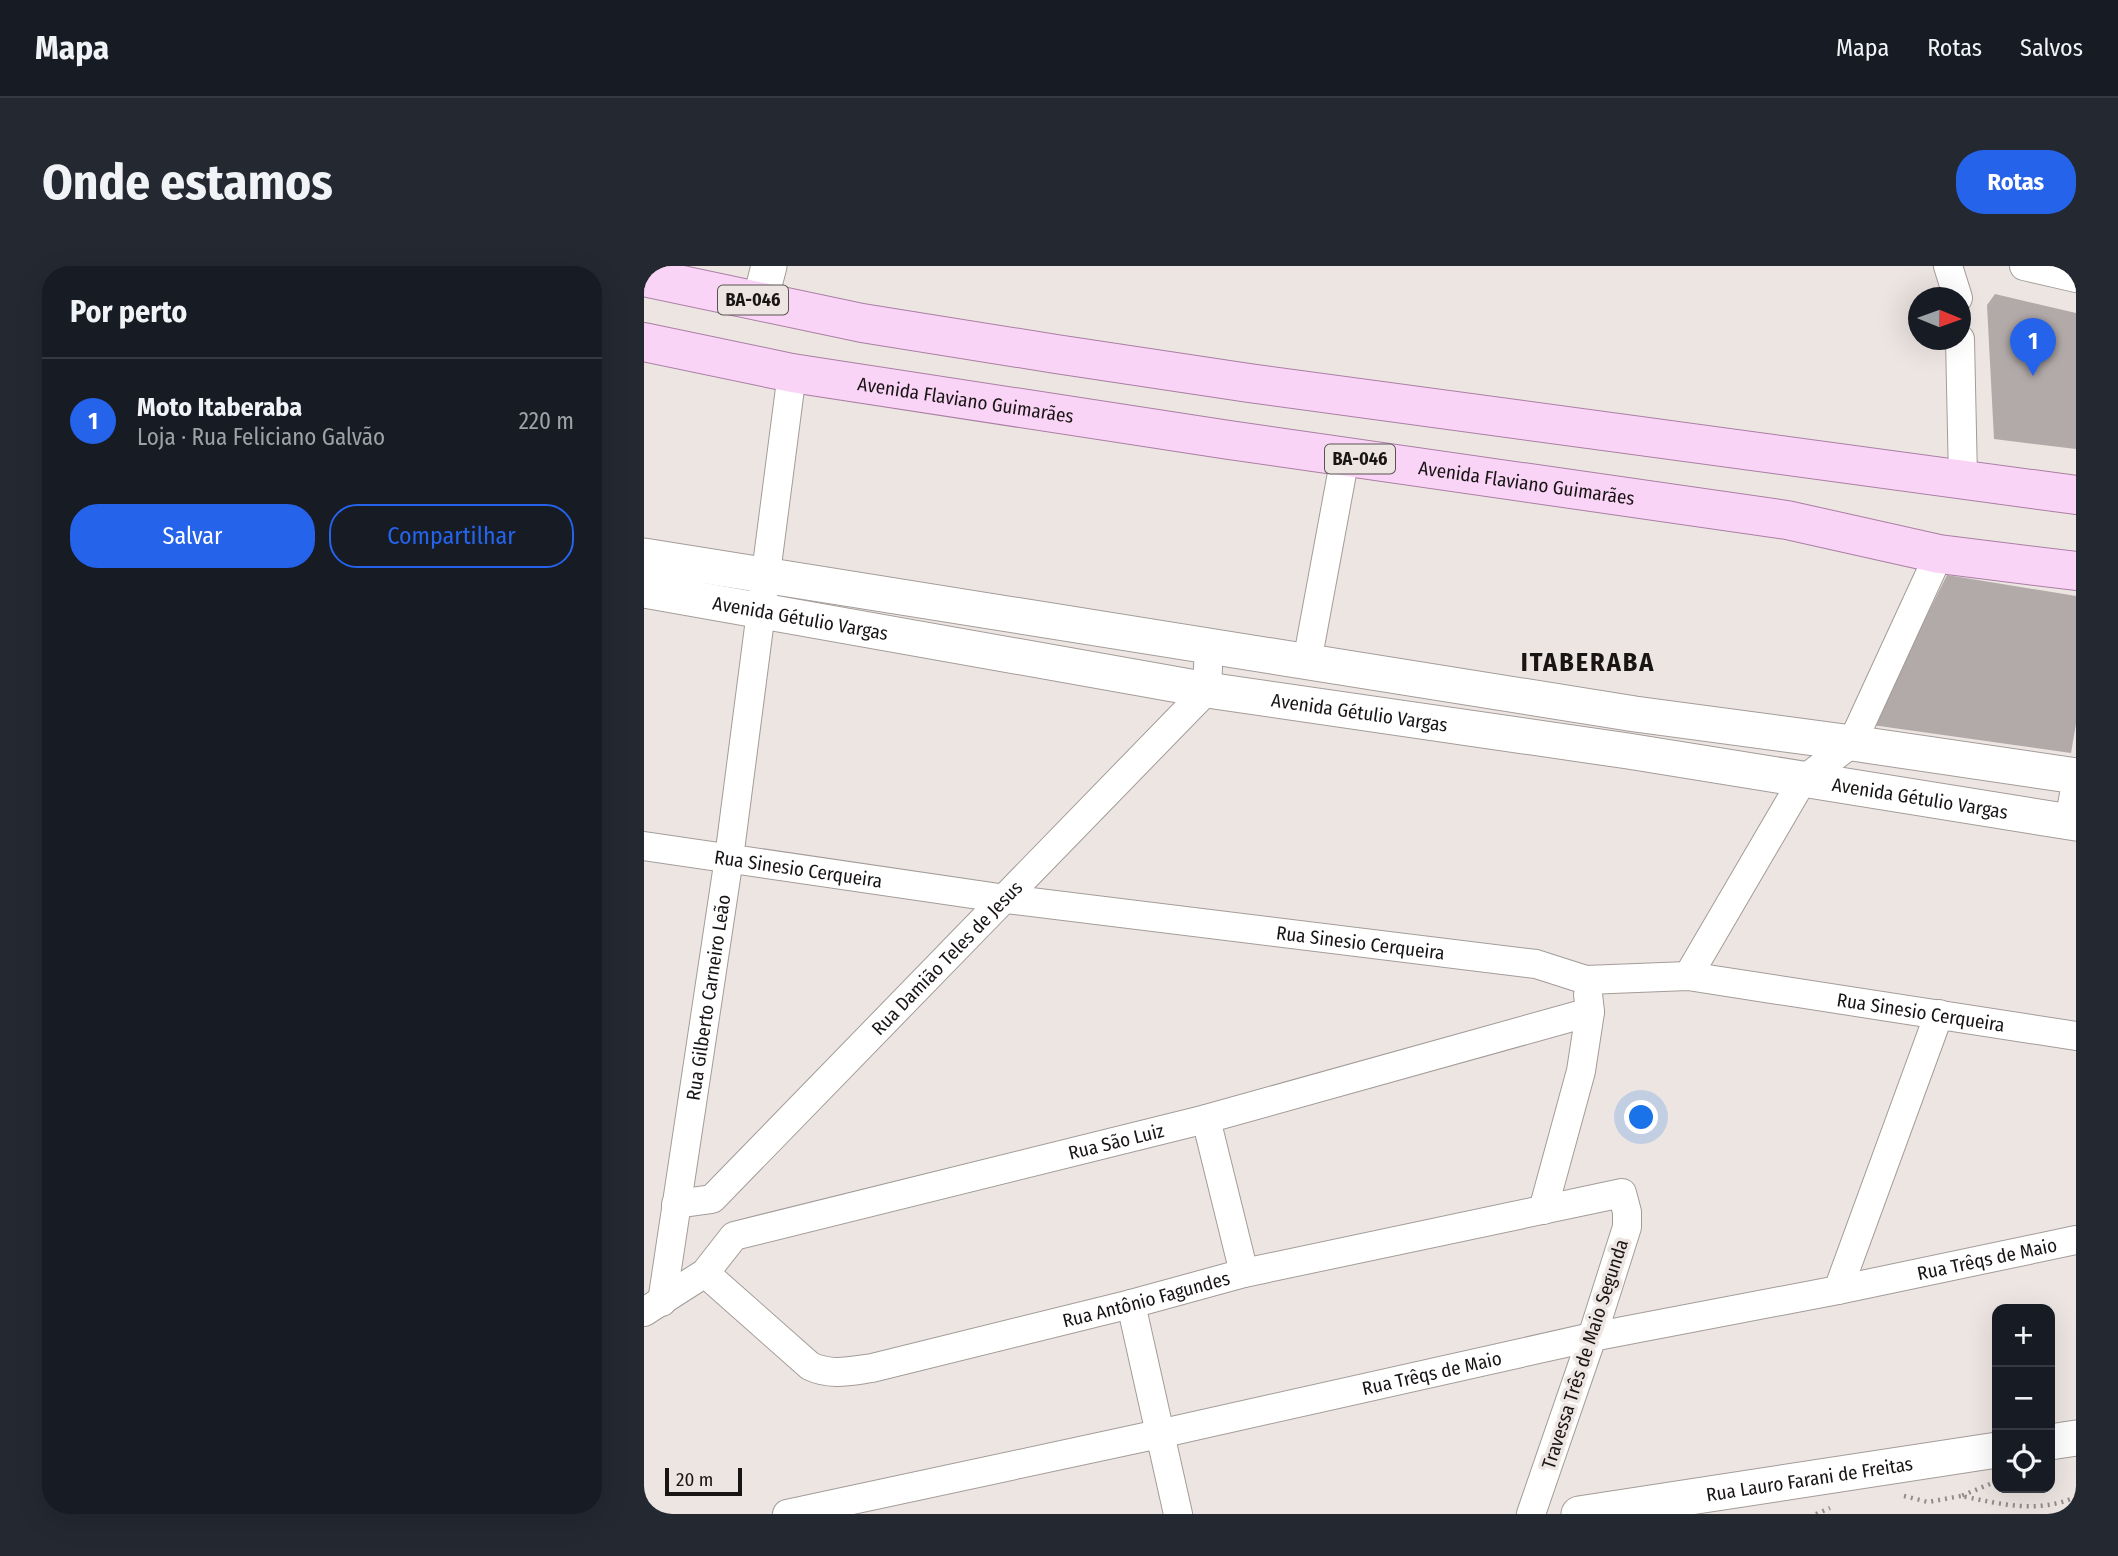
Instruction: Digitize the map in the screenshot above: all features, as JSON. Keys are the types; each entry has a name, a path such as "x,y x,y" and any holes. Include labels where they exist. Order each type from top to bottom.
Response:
{"main road":[{"name":"BA-046","path":"650,283 764,284 862,323 1249,383 2076,495"},
{"path":"853,382 871,361 875,349 872,337 862,323"},
{"name":"Avenida Flaviano Guimarães","path":"647,340 792,373 1346,457 1787,520 1939,554 2076,571"}],"street":[{"path":"1948,266 1955,287"},
{"path":"2024,266 2076,278"},
{"path":"1961,350 1963,479"},
{"name":"Rua Gilberto Carneiro Leão","path":"653,1307 676,1204 729,858 792,373"},
{"path":"1307,662 1346,457"},
{"path":"1688,976 1802,780 1852,743 1939,554"},
{"name":"Avenida Gétulio Vargas","path":"644,556 1635,714 2076,776"},
{"name":"Avenida Gétulio Vargas","path":"644,590 1207,690 1628,751 2072,823"},
{"path":"1207,690 1209,645"},
{"name":"Rua Damião Teles de Jesus","path":"712,1199 1207,690"},
{"path":"1628,751 1635,714"},
{"path":"2072,823 2076,783"},
{"name":"Rua Sinesio Cerqueira","path":"644,846 1006,899 1536,964 1586,980 1688,976 2076,1036"},
{"path":"1543,1210 1581,1071 1590,1012 1586,980"},
{"name":"Rua São Luiz","path":"734,1236 1206,1119 1590,1012"},
{"path":"1838,1290 1939,1014"},
{"path":"1206,1119 1244,1273"},
{"name":"Rua Antônio Fagundes","path":"705,1273 805,1362 822,1372 843,1373 1131,1304 1244,1273 1622,1193"},
{"name":"Travessa Três de Maio Segunda","path":"1531,1514 1627,1227 1627,1212 1622,1193"},
{"path":"653,1307 705,1273 734,1236 712,1199 676,1204"},
{"name":"Rua Trêqs de Maio","path":"787,1514 1592,1337 1838,1290 2076,1240"},
{"path":"1131,1304 1178,1514"},
{"path":"2055,1441 2076,1438"},
{"name":"Rua Lauro Farani de Freitas","path":"1579,1514 1992,1451"}],"path":[{"path":"1894,1493 1928,1503 1961,1496 1992,1483"},
{"path":"1961,1496 2033,1508 2059,1504 2076,1497"},
{"path":"1816,1514 1842,1505"}],"building":[{"path":"1995,294 2076,313 2076,449 1994,439 1987,305"},
{"path":"1947,575 2076,596 2076,724 2071,753 1872,725"}],"place":[{"name":"Moto Itaberaba","path":"2033,376"}],"district":[{"name":"ITABERABA","path":"1588,662"}]}
